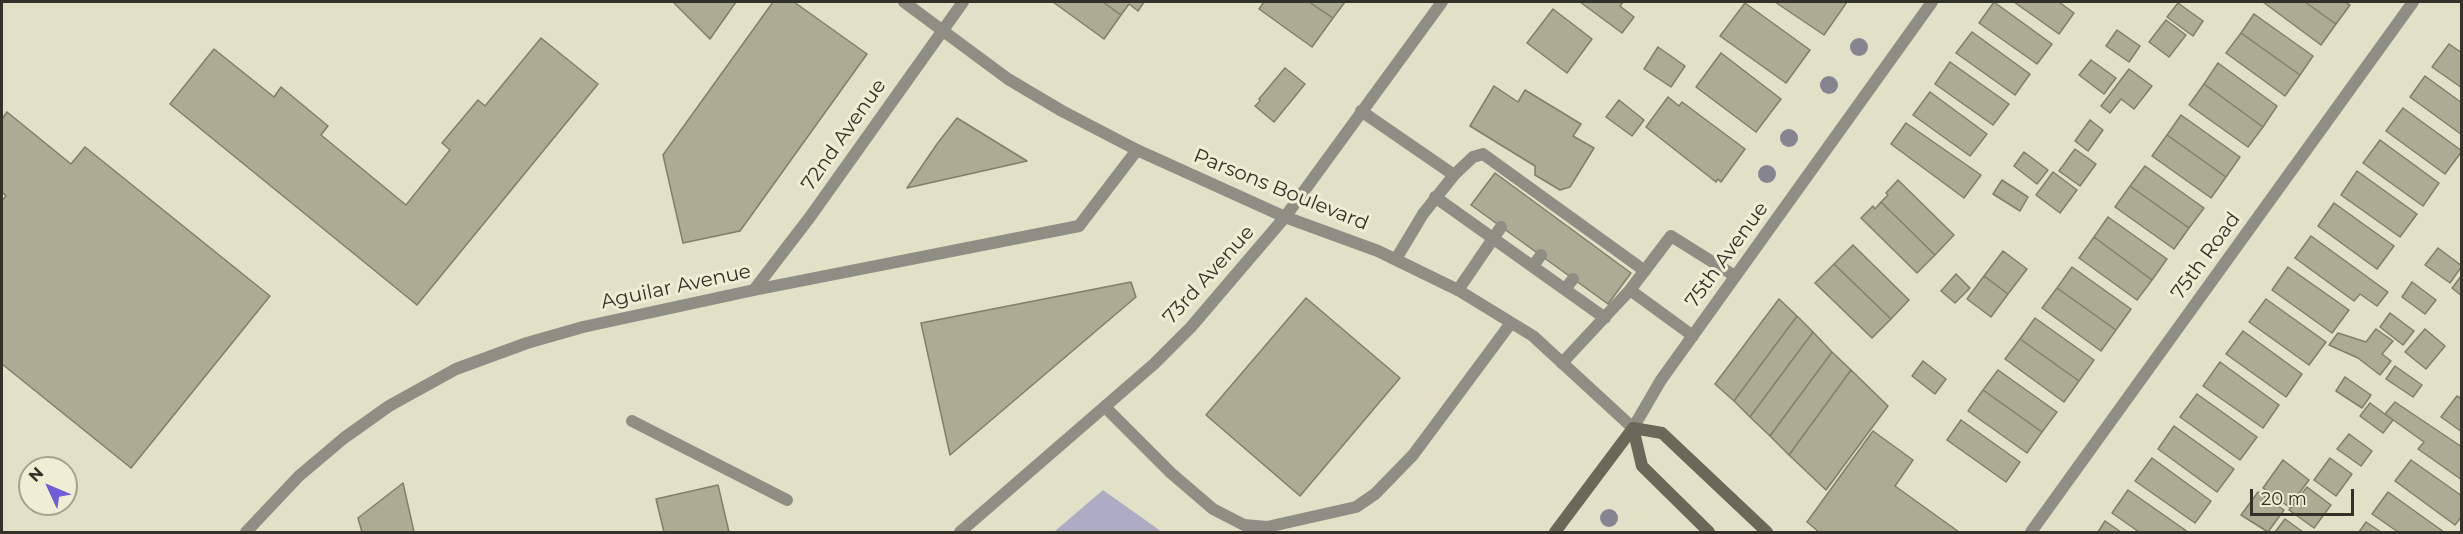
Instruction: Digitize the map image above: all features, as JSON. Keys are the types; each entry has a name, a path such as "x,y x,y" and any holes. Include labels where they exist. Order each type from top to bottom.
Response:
{"main road":[{"name":"75th Avenue","path":"1555,532 1633,428"},
{"path":"1709,532 1642,466 1633,428 1662,433 1767,532"}],"street":[{"name":"Parsons Boulevard","path":"904,2 1017,85 1137,150 1285,218 1396,259 1458,290 1533,336 1633,428"},
{"name":"72nd Avenue","path":"754,290 810,218 963,2"},
{"name":"73rd Avenue","path":"960,532 1154,364 1191,327 1285,218 1442,2"},
{"name":"75th Avenue","path":"1633,428 1661,380 1932,2"},
{"name":"75th Road","path":"2031,532 2413,2"},
{"path":"1362,111 1454,175"},
{"name":"Aguilar Avenue","path":"246,532 299,476 344,438 389,405 456,369 527,342 583,327 1078,225 1137,150"},
{"path":"1396,259 1435,197 1473,157 1483,153 1528,192 1600,244 1645,271"},
{"path":"1435,197 1605,318"},
{"path":"1458,290 1501,227"},
{"path":"1562,363 1630,290 1671,236 1735,276"},
{"path":"1533,266 1541,255"},
{"path":"1565,289 1573,279"},
{"path":"1630,290 1693,336"},
{"path":"1105,407 1172,473 1213,509 1244,525 1267,530 1356,507 1375,494 1413,455 1511,323"},
{"path":"632,421 787,500"}],"shaded area":[{"path":"1103,490 1162,532 1054,532"}],"building":[{"path":"673,2 736,2 710,39"},
{"path":"773,2 794,2 867,54 740,231 683,243 663,155"},
{"path":"1053,2 1103,2 1121,15 1104,39"},
{"path":"1103,2 1144,2 1138,11 1129,4 1121,15"},
{"path":"1264,2 1309,2 1333,18 1312,47 1259,9"},
{"path":"1309,2 1345,2 1333,18"},
{"path":"1580,2 1623,2 1620,6 1634,17 1622,33"},
{"path":"1775,2 1847,2 1824,35"},
{"path":"1994,2 2052,44 2037,64 1979,23"},
{"path":"2014,2 2059,2 2074,13 2059,34"},
{"path":"2263,2 2305,2 2336,24 2321,45"},
{"path":"2305,2 2345,2 2350,5 2336,24"},
{"path":"1745,3 1810,50 1786,83 1720,36"},
{"path":"2178,3 2203,21 2193,36 2167,17"},
{"path":"1553,9 1592,39 1567,73 1527,43"},
{"path":"2254,14 2313,56 2300,75 2241,33"},
{"path":"2166,20 2186,35 2169,57 2149,42"},
{"path":"2117,30 2140,46 2129,62 2106,46"},
{"path":"1972,32 2030,74 2015,95 1956,53"},
{"path":"2241,33 2300,75 2285,96 2226,53"},
{"path":"541,38 598,84 417,305 170,104 214,49 274,97 281,87 328,126 321,135 406,205 450,150 442,143 478,100 485,106"},
{"path":"2449,44 2462,53 2462,88 2432,67"},
{"path":"1658,47 1685,66 1671,87 1644,69"},
{"path":"1721,53 1781,99 1756,132 1696,87"},
{"path":"2091,60 2116,78 2104,94 2079,75"},
{"path":"1950,62 2009,104 1993,125 1935,84"},
{"path":"2218,63 2277,106 2263,127 2204,84"},
{"path":"1285,68 1305,84 1274,122 1255,106"},
{"path":"2129,69 2152,86 2134,109 2121,99 2110,113 2101,106"},
{"path":"2425,76 2462,103 2462,135 2410,97"},
{"path":"2204,84 2263,127 2248,147 2189,105"},
{"path":"1494,86 1518,102 1525,90 1581,124 1573,136 1594,148 1570,187 1560,190 1535,175 1535,166 1470,126"},
{"path":"1930,92 1987,134 1970,156 1913,115"},
{"path":"1668,97 1679,106 1682,102 1745,149 1721,182 1718,179 1716,182 1646,127"},
{"path":"1619,100 1644,120 1632,136 1606,117"},
{"path":"2403,108 2462,151 2445,174 2386,131"},
{"path":"7,112 71,164 85,147 270,296 131,468 2,364 2,201 6,196 2,192 2,119"},
{"path":"2181,115 2240,157 2226,177 2167,135"},
{"path":"957,118 1027,161 907,188 937,144"},
{"path":"2090,120 2103,130 2088,151 2075,141"},
{"path":"1906,123 1981,175 1964,198 1891,144"},
{"path":"2167,135 2226,177 2211,198 2152,156"},
{"path":"2380,140 2439,183 2423,206 2363,163"},
{"path":"2075,149 2096,164 2080,186 2059,171"},
{"path":"2024,152 2048,170 2037,184 2014,166"},
{"path":"2145,166 2204,208 2189,228 2130,186"},
{"path":"2357,171 2417,214 2400,237 2341,195"},
{"path":"2053,172 2077,190 2060,213 2036,195"},
{"path":"1495,173 1631,273 1608,304 1471,205"},
{"path":"1898,180 1954,235 1935,255 1881,202"},
{"path":"2002,180 2028,197 2020,211 1993,194"},
{"path":"2130,186 2189,228 2174,249 2115,207"},
{"path":"1881,202 1935,255 1917,273 1861,218 1873,206 1875,209"},
{"path":"2334,203 2394,246 2377,269 2318,226"},
{"path":"2108,217 2167,259 2152,280 2094,237"},
{"path":"2311,236 2388,292 2377,306 2360,294 2354,301 2295,258"},
{"path":"2094,237 2152,280 2137,300 2079,258"},
{"path":"1853,245 1909,300 1891,319 1834,264"},
{"path":"2438,248 2462,266 2450,283 2425,265"},
{"path":"2003,251 2027,269 2008,294 1984,276"},
{"path":"1834,264 1891,319 1872,338 1815,283"},
{"path":"2072,267 2131,309 2116,330 2057,288"},
{"path":"2288,267 2349,310 2332,333 2272,290"},
{"path":"1956,274 1970,288 1955,303 1941,291"},
{"path":"2462,275 2462,296 2452,288"},
{"path":"1984,276 2008,294 1991,317 1967,299"},
{"path":"1131,282 1136,297 950,455 921,323"},
{"path":"2412,282 2436,300 2425,314 2402,297"},
{"path":"2057,288 2116,330 2101,351 2042,308"},
{"path":"1306,298 1400,378 1300,496 1206,415"},
{"path":"1779,299 1797,316 1734,401 1715,384"},
{"path":"2266,299 2326,342 2309,365 2249,322"},
{"path":"2390,313 2414,331 2403,345 2380,327"},
{"path":"1797,316 1813,332 1750,417 1734,401"},
{"path":"2035,318 2094,360 2079,381 2020,339"},
{"path":"2376,329 2393,341 2382,354 2391,361 2380,375 2358,358 2329,345 2338,333 2366,342"},
{"path":"2425,329 2445,346 2426,369 2405,352"},
{"path":"2243,331 2302,374 2286,397 2226,354"},
{"path":"1813,332 1832,352 1770,436 1750,417"},
{"path":"2020,339 2079,381 2064,402 2005,359"},
{"path":"1832,352 1851,370 1789,455 1770,436"},
{"path":"1923,361 1946,379 1935,394 1912,376"},
{"path":"2220,362 2279,405 2263,428 2203,386"},
{"path":"2395,366 2422,385 2413,397 2386,379"},
{"path":"1851,370 1888,406 1826,490 1789,455"},
{"path":"1998,370 2057,412 2042,432 1983,390"},
{"path":"2345,377 2371,395 2362,408 2336,391"},
{"path":"1983,390 2042,432 2027,453 1968,411"},
{"path":"2197,394 2257,437 2240,460 2180,417"},
{"path":"2457,396 2462,399 2462,432 2441,417"},
{"path":"2395,402 2462,447 2462,480 2418,449 2424,442 2385,414"},
{"path":"2370,403 2393,420 2383,433 2360,416"},
{"path":"1961,420 2020,462 2006,482 1947,440"},
{"path":"2174,426 2234,469 2217,492 2158,449"},
{"path":"1873,431 1913,460 1895,486 1959,532 1819,532 1807,522"},
{"path":"2349,434 2372,451 2361,466 2337,449"},
{"path":"2152,458 2211,501 2195,523 2135,481"},
{"path":"2330,458 2352,474 2336,496 2314,480"},
{"path":"2283,460 2309,480 2289,507 2263,488"},
{"path":"2411,460 2462,496 2462,516 2455,525 2395,481"},
{"path":"403,483 414,532 362,532 358,518"},
{"path":"718,485 729,532 664,532 656,499"},
{"path":"2307,487 2331,505 2314,528 2289,510"},
{"path":"2128,490 2188,532 2139,532 2112,513"},
{"path":"2258,492 2284,510 2268,532 2241,515"},
{"path":"2388,492 2444,532 2398,532 2372,514"},
{"path":"2285,519 2303,532 2275,532"},
{"path":"2105,521 2121,532 2098,532"},
{"path":"2366,522 2381,532 2359,532"}]}
